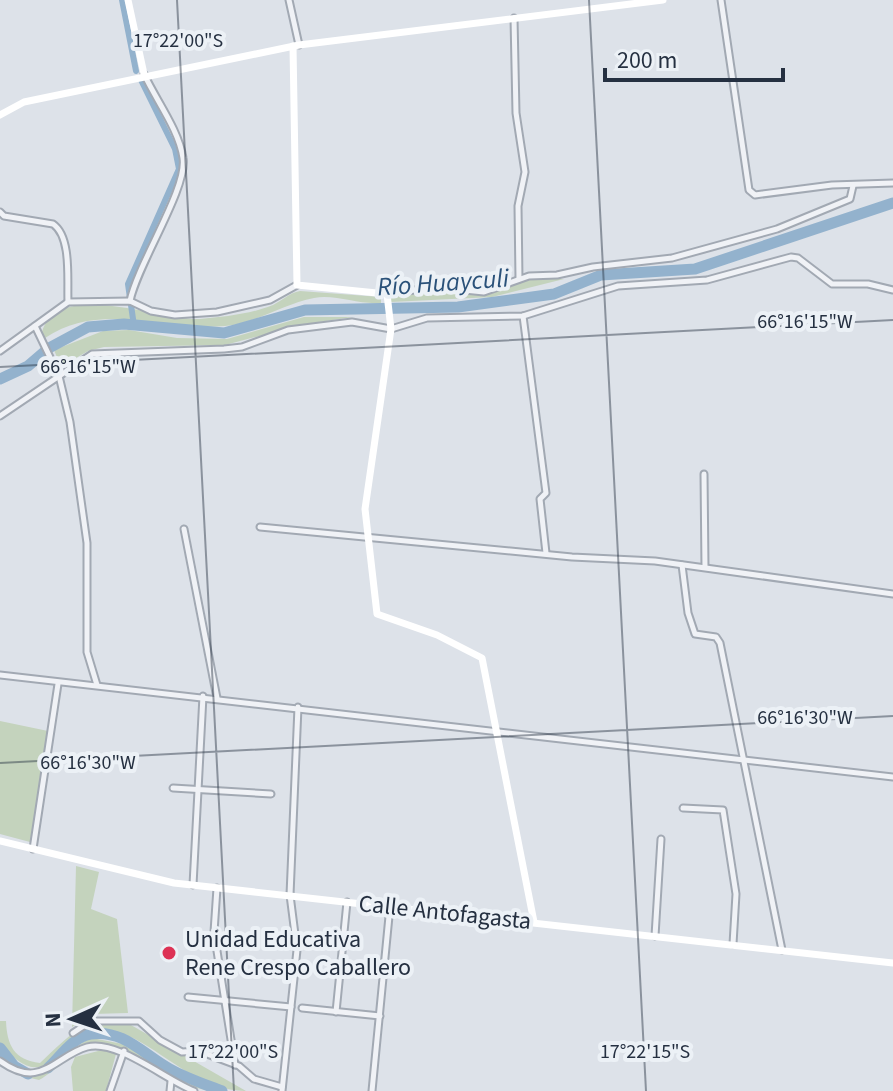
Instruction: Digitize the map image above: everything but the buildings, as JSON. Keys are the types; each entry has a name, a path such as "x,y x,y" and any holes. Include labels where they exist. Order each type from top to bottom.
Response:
{"street":[{"path":"128,0 144,74 184,161 179,185 134,282 130,301"},
{"path":"289,0 296,46 297,285"},
{"path":"0,115 24,102 144,74 296,46 663,0"},
{"path":"721,0 749,190 755,195 832,185 893,183"},
{"path":"514,18 516,113 525,172 518,206 519,279"},
{"path":"0,351 68,302 130,301 151,311 175,315 217,312 270,300 297,285 388,297 435,287 484,292 519,279 672,258 777,229 850,199 853,186"},
{"path":"0,212 4,216 53,224 59,228 63,239 68,302"},
{"path":"0,416 92,354 242,347 288,330 352,322 390,326 427,318 523,316 618,286 707,280 791,257 798,258 832,284 868,284 893,290"},
{"path":"388,297 390,326 367,487 367,535 377,614 437,635 482,658 534,922"},
{"path":"523,316 546,493 540,499 546,553"},
{"path":"35,326 59,376 70,422 86,537 86,642 97,685"},
{"path":"704,474 705,567"},
{"path":"260,527 705,567 893,594"},
{"path":"184,529 217,698"},
{"path":"682,565 688,613 695,634 716,637 720,643 782,950"},
{"path":"0,675 893,777"},
{"path":"33,849 58,684"},
{"path":"193,885 203,696"},
{"path":"73,1033 91,1021 139,1021 160,1040 182,1052 199,1051 235,1065 254,1079 282,1089 297,950 290,895 298,707"},
{"path":"173,788 198,792 271,794"},
{"path":"683,808 723,810 736,894 733,944"},
{"path":"655,936 661,839"},
{"name":"Calle Antofagasta","path":"0,841 193,885 893,963"},
{"path":"217,888 214,932 235,1065"},
{"path":"336,1012 347,901"},
{"path":"372,1091 390,906"},
{"path":"188,997 291,1007"},
{"path":"302,1008 380,1016"},
{"path":"51,1077 74,1053 88,1047 124,1051 171,1081 194,1091"},
{"path":"110,1091 124,1051"},
{"path":"0,1061 9,1073 23,1080 37,1081"},
{"path":"170,1091 171,1081"}],"green space":[{"path":"530,279 564,279 492,297 391,302 391,297 435,289 485,295"},
{"path":"300,291 381,297 381,303 322,297 225,326 202,327 111,319 67,327 45,338 42,332 52,316 68,307 112,306 200,319 256,311"},
{"path":"304,317 353,317 305,324 225,345 104,347 88,351 61,367 54,350 103,331 129,330 177,338 227,339"},
{"path":"0,721 48,731 30,842 0,834"},
{"path":"76,866 99,872 91,909 117,919 128,1013 93,1014 72,1027"},
{"path":"0,1021 6,1021 10,1044 18,1055 40,1063 80,1029 102,1022 131,1025 246,1091 215,1086 130,1037 93,1028 46,1064 27,1066 0,1045"},
{"path":"92,1038 133,1046 167,1070 216,1091 183,1083 138,1056 107,1045 83,1048 39,1080 18,1075 0,1055 0,1051 22,1074 33,1075 50,1069"},
{"path":"102,1050 116,1054 106,1091 73,1091 71,1067 75,1057"}],"waterway":[{"path":"122,0 136,71"},
{"path":"134,326 128,284 179,169 175,149 141,80"},
{"name":"Río Huayculi","path":"0,379 28,366 49,348 88,327 124,324 224,333 305,310 458,307 554,294 601,275 695,269 893,203"},
{"path":"48,1068 79,1039 103,1033 124,1039 176,1072 222,1091"},
{"path":"0,1048 14,1066 28,1074"}],"place":[{"name":"Unidad Educativa Rene Crespo Caballero","path":"169,953"}]}
